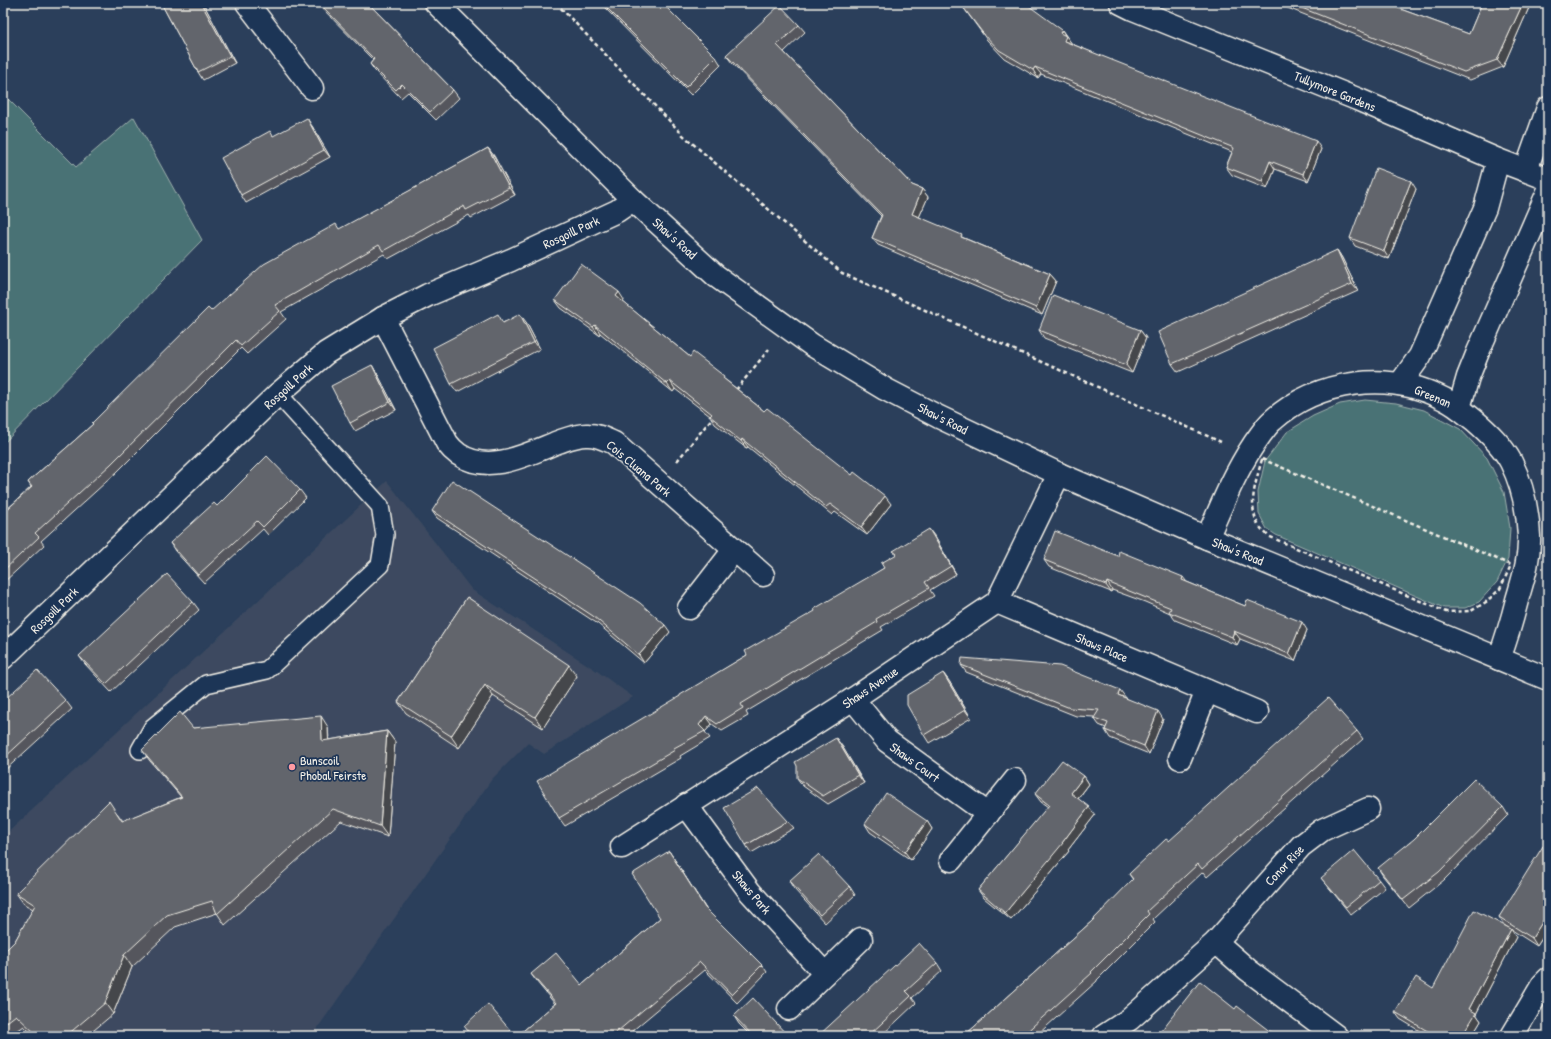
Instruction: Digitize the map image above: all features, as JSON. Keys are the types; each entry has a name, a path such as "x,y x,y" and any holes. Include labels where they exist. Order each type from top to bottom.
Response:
{"street":[{"path":"247,3 312,88"},
{"name":"Shaw's Road","path":"436,3 633,200 716,276 812,345 885,389 939,417 1059,474 1207,538 1548,679"},
{"name":"Tullymore Gardens","path":"1121,3 1356,99 1498,160 1548,179"},
{"path":"1526,170 1548,108"},
{"path":"1400,384 1420,356 1486,208 1498,160"},
{"path":"1459,408 1468,377 1478,352 1548,192"},
{"name":"Rosgoill Park","path":"3,658 278,394 326,353 383,318 428,295 511,260 617,211 633,200"},
{"name":"Cois Cluana Park","path":"383,318 447,443 458,454 471,460 490,463 510,460 573,437 586,434 600,436 614,443 763,575"},
{"name":"Greenan","path":"1207,538 1235,476 1255,442 1272,420 1293,404 1315,393 1342,385 1371,382 1400,384 1443,398 1459,408 1482,427 1498,443 1510,461 1521,487 1526,510 1529,537 1528,561 1506,641 1499,659"},
{"path":"997,602 1059,474"},
{"path":"689,608 734,550"},
{"name":"Shaws Place","path":"997,602 1257,712"},
{"name":"Shaws Avenue","path":"622,846 852,699 997,602"},
{"path":"1180,758 1207,691"},
{"name":"Shaws Court","path":"852,699 887,741 988,814"},
{"path":"951,860 1015,780"},
{"name":"Shaws Park","path":"686,805 750,892 825,974"},
{"name":"Conor Rise","path":"1104,1036 1130,1020 1216,942 1301,846 1322,830 1368,809"},
{"path":"788,1009 861,939"},
{"path":"1216,942 1248,970 1336,1036"},
{"path":"1512,1036 1543,984 1548,979"}],"lane":[{"path":"140,750 153,727 206,684 267,670 380,565 385,535 380,506 278,394"}],"path":[{"path":"556,3 684,136 842,273 1221,442"},
{"path":"732,395 788,328"},
{"path":"657,481 676,462 716,413"},
{"path":"1262,459 1511,565 1500,589 1486,602 1471,611 1446,612 1268,536 1258,524 1253,506 1255,487 1262,459"}],"shaded area":[{"name":"Bunscoil Phobal Feirste","path":"387,481 472,590 597,671 633,697 544,754 528,743 492,779 312,1036 3,1036 3,837"}],"green space":[{"path":"3,94 76,167 134,117 202,240 3,444"},
{"path":"1365,400 1396,403 1424,410 1460,429 1487,458 1504,492 1510,528 1508,559 1497,582 1479,602 1465,608 1444,608 1276,535 1267,529 1259,514 1258,492 1265,461 1287,432 1313,416 1340,404"}],"building":[{"path":"161,3 201,3 230,56 198,72"},
{"path":"319,3 368,3 453,90 430,112 402,84 396,90 370,64 374,59"},
{"path":"602,3 662,3 716,57 686,87"},
{"path":"960,3 1025,3 1062,30 1060,33 1066,36 1064,41 1316,141 1303,174 1270,161 1262,181 1226,167 1234,148 1035,67 1033,70 999,50 982,32"},
{"path":"1289,3 1386,3 1469,34 1482,3 1523,3 1497,60 1464,72"},
{"path":"780,5 799,25 777,45 912,185 922,189 912,214 962,235 961,237 1050,274 1036,308 872,238 882,215 726,55"},
{"path":"307,118 324,150 241,195 221,158 270,131 273,136"},
{"path":"488,148 509,188 466,210 464,206 383,251 379,245 275,305 280,311 241,346 236,340 111,464 35,533 39,537 3,571 3,513 32,487 28,482 93,424 92,423 208,308 211,311 264,264 336,224 339,229"},
{"path":"1376,168 1411,181 1384,251 1350,238"},
{"path":"1337,250 1352,284 1172,364 1158,332"},
{"path":"581,264 619,292 616,296 690,357 693,352 724,376 723,378 764,411 767,408 852,475 854,472 885,496 861,527 830,504 826,507 742,439 741,441 710,416 712,414 670,381 667,384 595,325 593,327 555,300"},
{"path":"1053,295 1140,330 1126,365 1039,330"},
{"path":"498,314 503,323 520,314 534,342 451,384 433,348"},
{"path":"372,365 390,402 350,423 331,386"},
{"path":"267,456 300,490 263,527 257,521 198,575 170,543 214,503 217,506"},
{"path":"452,480 640,603 665,625 639,655 593,616 432,511"},
{"path":"929,529 951,566 925,582 929,588 876,619 877,622 741,704 743,708 717,724 706,716 699,725 705,731 674,748 675,750 559,818 537,781 747,655 745,651 815,611 814,609 884,568 881,563 897,554 893,551"},
{"path":"1055,531 1118,556 1119,551 1183,577 1182,580 1245,606 1247,600 1302,622 1289,654 1234,631 1232,637 1169,612 1171,608 1107,582 1106,585 1044,560"},
{"path":"167,574 193,602 106,684 79,656"},
{"path":"467,597 569,665 535,717 485,685 451,736 398,702"},
{"path":"962,658 1060,666 1120,690 1118,695 1158,711 1144,746 1105,730 1108,723 1094,718 1099,710 1070,708 961,665"},
{"path":"37,670 66,701 3,759 3,701"},
{"path":"943,673 965,710 924,735 907,705 907,695"},
{"path":"1328,698 1357,731 1202,869 1198,864 1147,911 1149,914 1091,972 1092,973 1022,1036 964,1036 1091,922 1133,879 1129,874 1166,839 1169,841"},
{"path":"180,712 193,728 321,716 322,741 387,731 380,826 333,809 217,914 212,901 167,915 124,955 105,1003 66,1036 38,1036 16,1015 3,1025 3,953 15,941 35,905 16,893 109,801 122,821 182,797 142,750"},
{"path":"836,738 858,775 823,796 797,778 797,766 795,762"},
{"path":"1062,760 1084,776 1071,793 1089,807 1063,843 1005,913 978,890 1049,805 1035,794"},
{"path":"1474,779 1503,807 1439,872 1403,900 1378,868 1414,839"},
{"path":"758,788 788,821 746,845 724,808"},
{"path":"886,793 927,821 905,852 865,824"},
{"path":"1543,846 1548,849 1548,913 1532,938 1499,917"},
{"path":"1354,850 1379,880 1346,907 1321,878"},
{"path":"669,851 705,908 762,965 732,995 700,962 612,1036 517,1036 556,1003 531,974 556,953 582,985 660,918 632,874"},
{"path":"819,854 850,887 820,915 789,881"},
{"path":"1474,910 1511,929 1469,1009 1476,1013 1462,1036 1436,1036 1395,1012 1416,977 1433,988"},
{"path":"919,943 937,963 906,991 911,996 868,1036 818,1036"},
{"path":"1200,981 1235,1009 1237,1006 1276,1036 1157,1036"},
{"path":"753,998 788,1036 753,1036 734,1016"},
{"path":"488,1004 515,1036 472,1036 464,1026"}],"place":[{"name":"Bunscoil Phobal Feirste","path":"292,767"}]}
